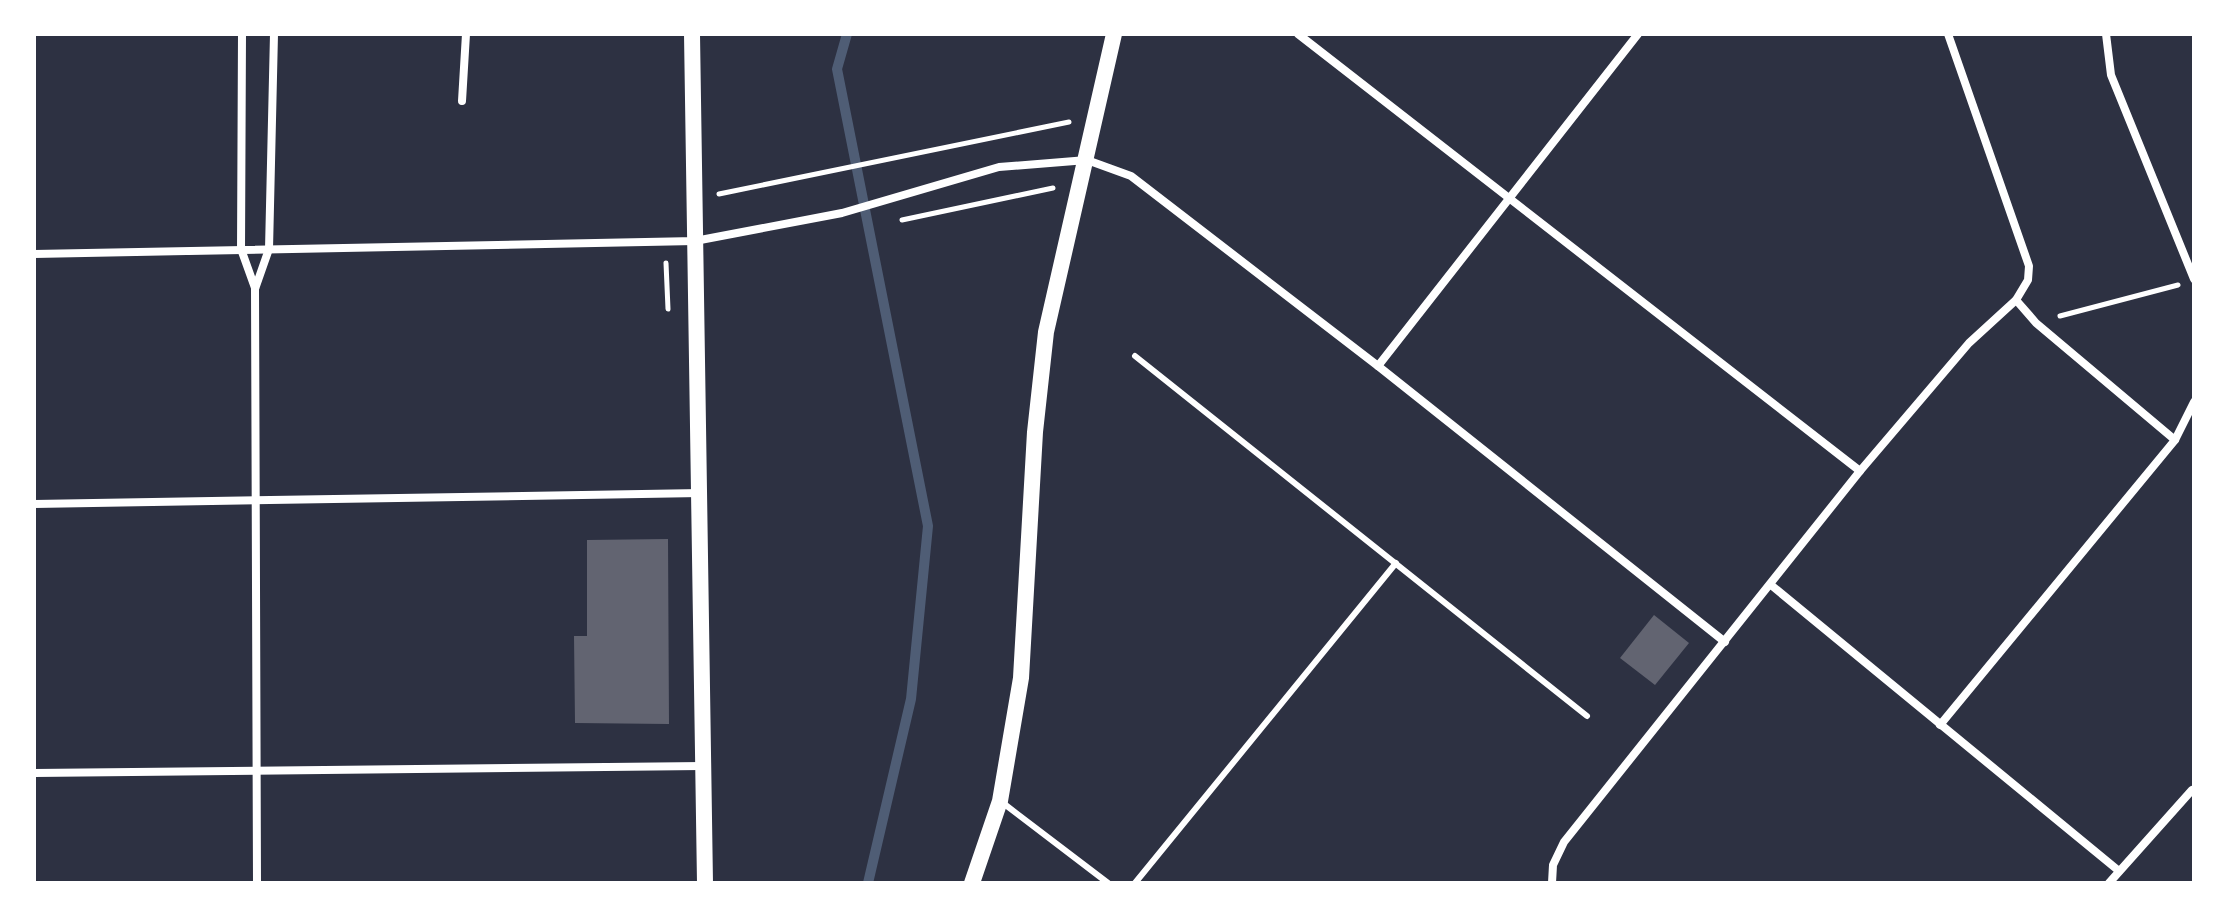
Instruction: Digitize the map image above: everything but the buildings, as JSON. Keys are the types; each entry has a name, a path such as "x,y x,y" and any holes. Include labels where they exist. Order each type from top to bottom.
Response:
{"main road":[{"path":"692,34 705,883"},
{"path":"972,883 1000,801 1021,678 1035,432 1046,332 1114,34"}],"street":[{"path":"242,34 241,249 255,289"},
{"path":"257,883 255,289 269,249 274,34"},
{"path":"462,101 466,34"},
{"path":"1298,34 1860,471"},
{"path":"1378,366 1638,34"},
{"path":"1552,883 1553,865 1564,842 1860,471 1969,343 2016,300 2028,280 2029,266 1948,34"},
{"path":"2106,34 2111,75 2194,279"},
{"path":"34,254 695,241 842,213 999,167 1087,160 1131,176 1378,366 1725,642"},
{"path":"2016,300 2036,323 2175,440"},
{"path":"1940,725 2175,440 2194,402"},
{"path":"34,504 701,493"},
{"path":"1771,585 2119,871"},
{"path":"34,773 704,766"},
{"path":"2109,883 2192,790"}],"lane":[{"path":"1135,356 1587,716"},
{"path":"1135,883 1396,563"},
{"path":"1000,801 1108,883"}],"path":[{"path":"718,180 718,194 784,183 1070,122 1073,107"},
{"path":"1008,197 1054,188"},
{"path":"2036,323 2180,284"}],"waterway":[{"path":"847,34 837,69 928,526 911,699 868,883"}]}
